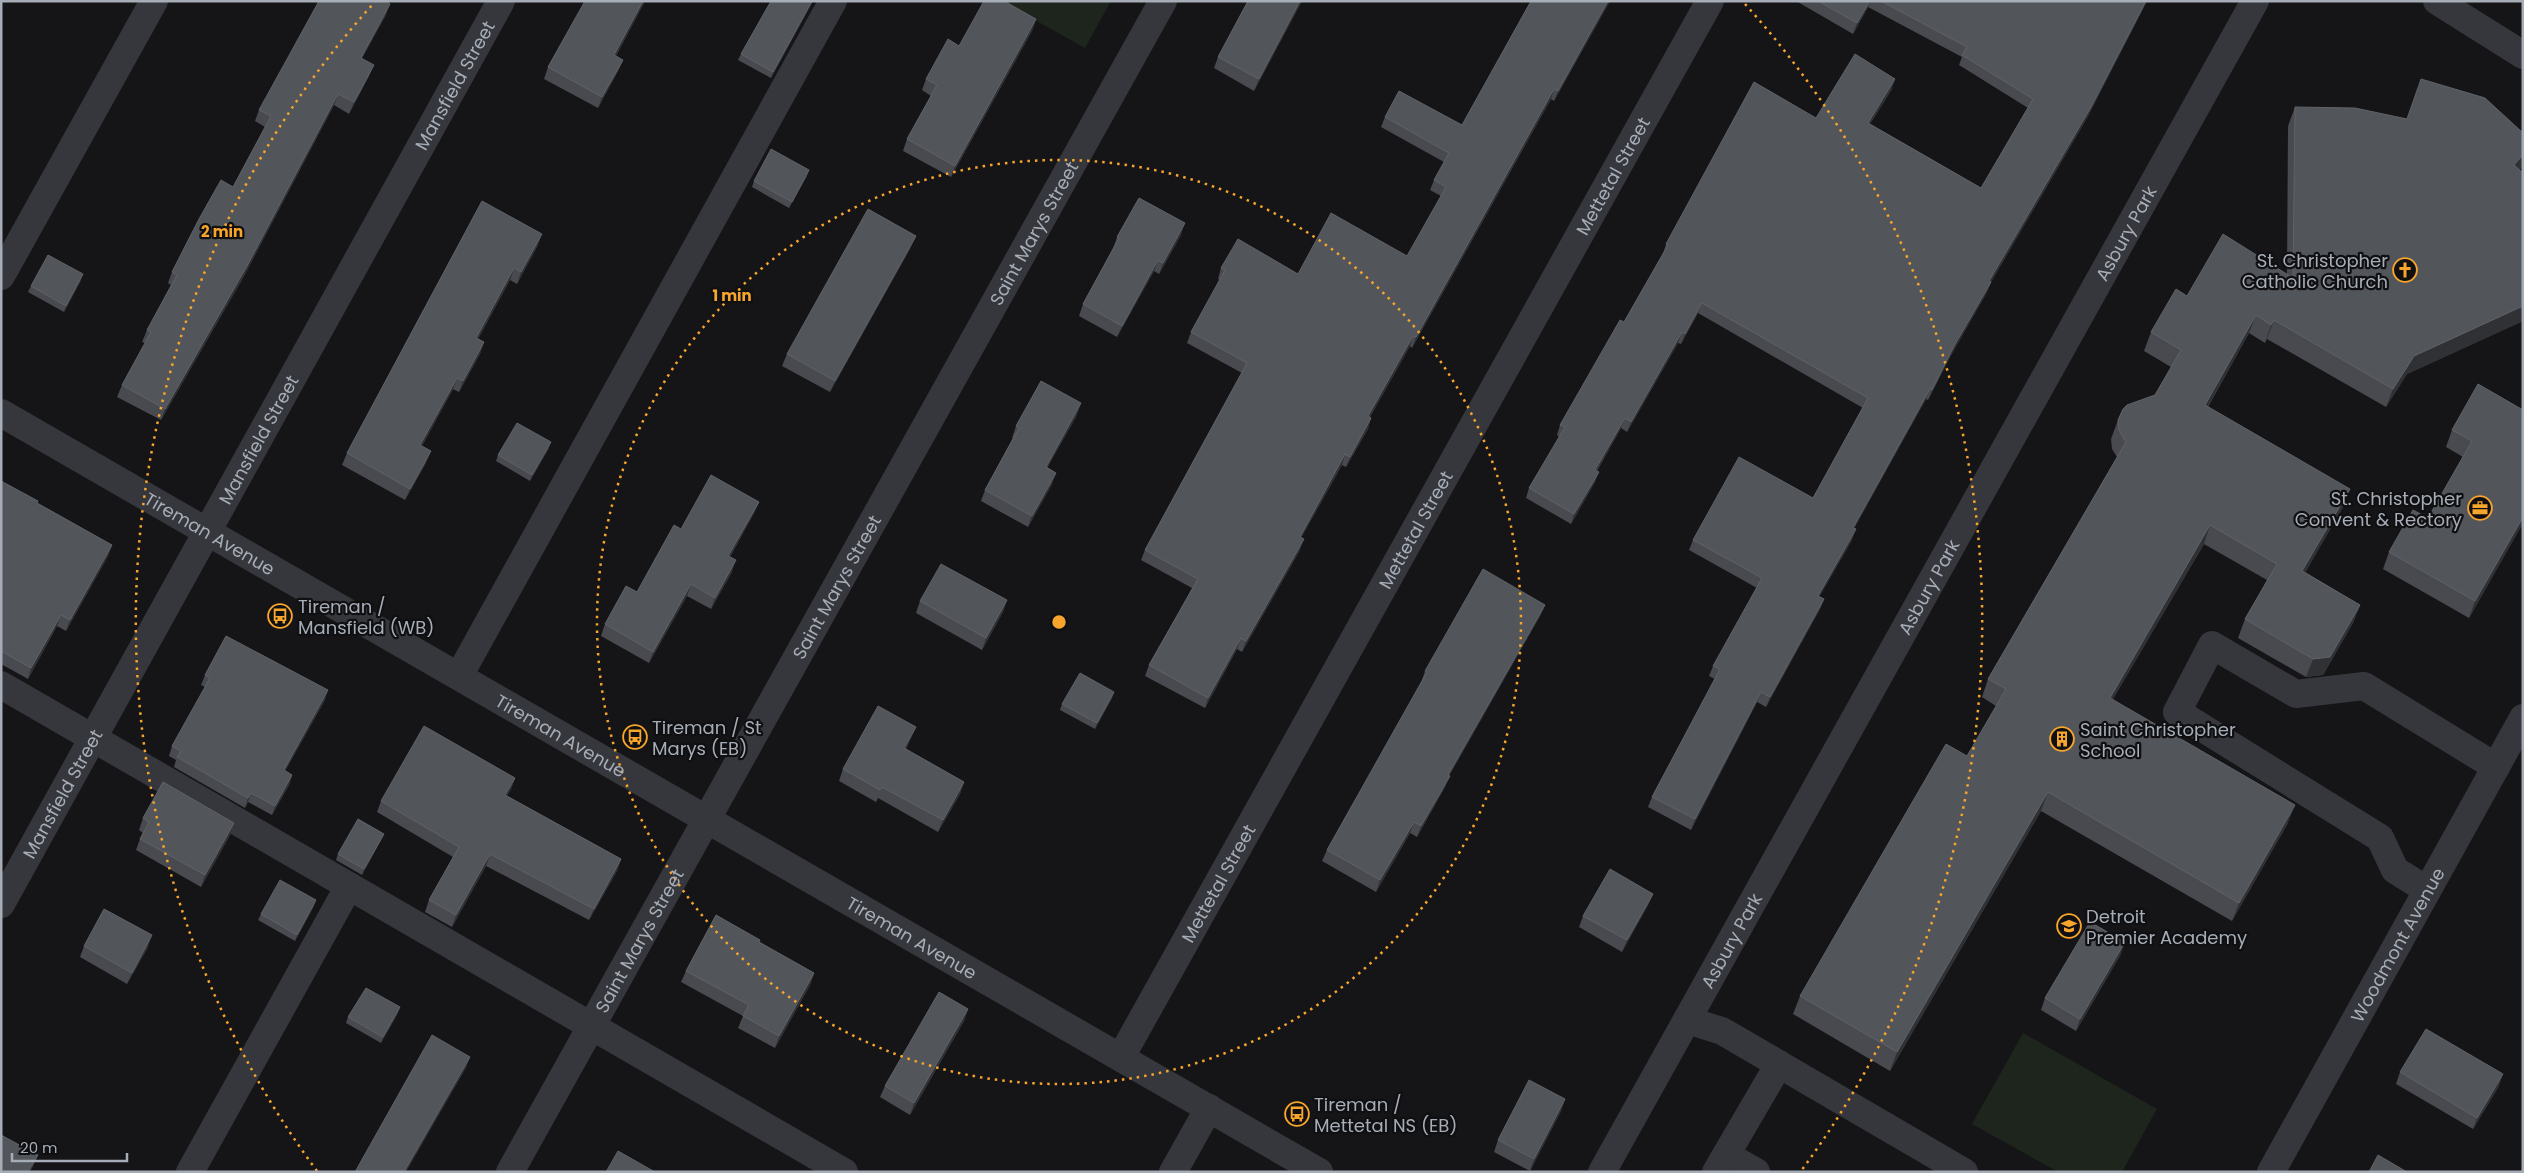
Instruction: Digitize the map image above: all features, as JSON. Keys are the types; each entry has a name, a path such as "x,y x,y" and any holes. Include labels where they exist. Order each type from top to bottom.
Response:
{"street":[{"path":"1,276 154,1"},
{"name":"Mansfield Street","path":"1,904 501,1"},
{"path":"459,676 833,1"},
{"name":"Saint Marys Street","path":"510,1172 1163,1"},
{"name":"Mettetal Street","path":"1121,1057 1710,1"},
{"name":"Asbury Park","path":"1602,1172 2255,1"},
{"path":"2437,1 2523,55"},
{"name":"Tireman Avenue","path":"1,413 1209,1108"},
{"path":"2427,890 2395,870 2380,838 2178,712 2212,645 2296,694 2364,686 2496,767"},
{"path":"1,685 844,1172"},
{"name":"Woodmont Avenue","path":"2271,1172 2523,718"},
{"path":"190,1172 349,886"},
{"path":"1686,1020 1722,1031 1964,1172"},
{"path":"1756,1172 1721,1163 1779,1064"},
{"path":"1173,1172 1209,1108 1319,1172"}],"shaded area":[{"path":"1001,1 1111,1 1085,48"},
{"path":"2023,1033 2157,1109 2122,1172 2058,1172 1972,1124"}],"building":[{"path":"319,1 386,1 390,4 361,58 374,65 354,102 338,94 247,266 165,409 122,385 151,332 147,330 177,275 172,272 199,219 221,180 233,187 271,116 259,110"},
{"path":"585,1 643,1 614,55 623,60 602,97 548,67"},
{"path":"771,1 812,1 773,72 741,54"},
{"path":"984,1 1004,1 1036,19 955,166 907,139 937,85 926,79 948,39 959,46"},
{"path":"1248,1 1300,1 1259,79 1218,57"},
{"path":"1531,1 1608,1 1558,91 1554,89 1416,337 1413,336 1368,416 1371,418 1350,457 1345,454 1300,537 1304,539 1246,641 1241,638 1208,698 1149,665 1198,579 1145,550 1247,363 1191,332 1225,270 1221,268 1238,239 1298,274 1331,213 1407,256 1446,187 1434,180 1449,153 1385,117 1399,91 1462,125"},
{"path":"1818,1 1870,1 1857,23"},
{"path":"1881,1 2146,1 2091,107 1989,281 1991,282 1954,346 1932,390 1930,389 1853,528 1856,529 1818,596 1824,599 1770,697 1761,692 1695,819 1652,797 1720,669 1713,666 1762,578 1693,540 1739,457 1813,498 1868,398 1702,303 1685,334 1682,332 1631,422 1625,418 1595,470 1599,472 1574,514 1529,488 1565,427 1560,425 1620,320 1624,322 1668,245 1666,244 1754,82 1816,118 1855,54 1895,79 1868,123 1981,188 2033,99 1962,55 1967,47"},
{"path":"2421,79 2485,98 2523,133 2523,155 2514,165 2523,173 2523,306 2414,356 2393,389 2274,320 2271,325 2256,315 2205,405 2350,489 2302,571 2360,605 2330,657 2313,659 2245,619 2277,564 2210,525 2110,698 2295,805 2239,903 2048,792 1897,1052 1800,996 1946,744 1967,756 2006,689 1988,679 2126,442 2119,430 2118,420 2123,409 2127,405 2155,395 2181,350 2151,332 2176,289 2187,296 2223,234 2293,278 2295,107 2355,108 2407,119"},
{"path":"771,149 809,170 792,202 754,181"},
{"path":"1139,198 1185,223 1163,263 1158,260 1122,326 1083,304"},
{"path":"482,201 542,234 521,272 514,268 476,338 484,342 463,381 457,378 420,445 431,451 410,489 347,453"},
{"path":"868,209 916,236 835,381 787,354"},
{"path":"48,255 83,274 66,306 31,286"},
{"path":"1041,381 1081,403 1046,467 1056,473 1032,516 985,490 1019,428 1016,426"},
{"name":"St. Christopher Convent & Rectory","path":"2478,384 2523,410 2523,517 2475,601 2389,552 2413,510 2428,518 2472,441 2452,430"},
{"path":"517,423 551,442 532,475 498,455"},
{"path":"711,475 759,502 728,556 736,560 715,598 691,584 653,652 605,624 626,586 637,592 674,525 681,529"},
{"path":"1,481 112,545 70,620 61,615 31,668 1,651"},
{"path":"941,564 1007,600 986,638 920,601"},
{"path":"1483,569 1545,605 1421,826 1414,822 1380,880 1327,850"},
{"path":"226,636 328,690 284,770 292,775 275,806 251,793 248,798 177,757 181,751 172,746 210,678 205,675"},
{"path":"1080,673 1114,692 1097,723 1062,704"},
{"path":"878,706 916,727 904,748 964,782 943,820 882,787 880,790 843,769"},
{"path":"424,726 515,778 505,795 621,859 594,909 490,854 456,915 429,900 459,847 381,801"},
{"path":"163,782 234,823 205,875 140,839 149,822 143,818"},
{"path":"358,819 384,834 364,869 338,854"},
{"path":"1610,869 1653,894 1627,940 1583,916"},
{"path":"280,880 316,900 297,935 261,914"},
{"path":"104,909 152,935 132,973 84,946"},
{"path":"716,915 814,973 779,1036 743,1016 749,1005 686,971"},
{"path":"2090,922 2125,942 2080,1019 2045,998"},
{"path":"366,988 400,1007 383,1037 348,1017"},
{"path":"939,992 968,1009 914,1103 885,1086"},
{"path":"2426,1029 2503,1074 2477,1118 2400,1072"},
{"path":"432,1035 470,1057 404,1172 355,1172"},
{"path":"1529,1080 1565,1099 1534,1159 1498,1140"},
{"path":"1,1135 38,1155 28,1172 1,1172"},
{"path":"618,1151 655,1172 606,1172"},
{"path":"2378,1155 2407,1172 2369,1172"}],"place":[{"name":"St. Christopher Catholic Church","path":"2405,270"},
{"name":"St. Christopher Convent & Rectory","path":"2480,508"},
{"name":"Tireman / Mansfield (WB)","path":"280,616"},
{"name":"Tireman / St Marys (EB)","path":"635,737"},
{"name":"Saint Christopher School","path":"2062,739"},
{"name":"Detroit Premier Academy","path":"2069,926"},
{"name":"Tireman / Mettetal NS (EB)","path":"1297,1114"}]}
